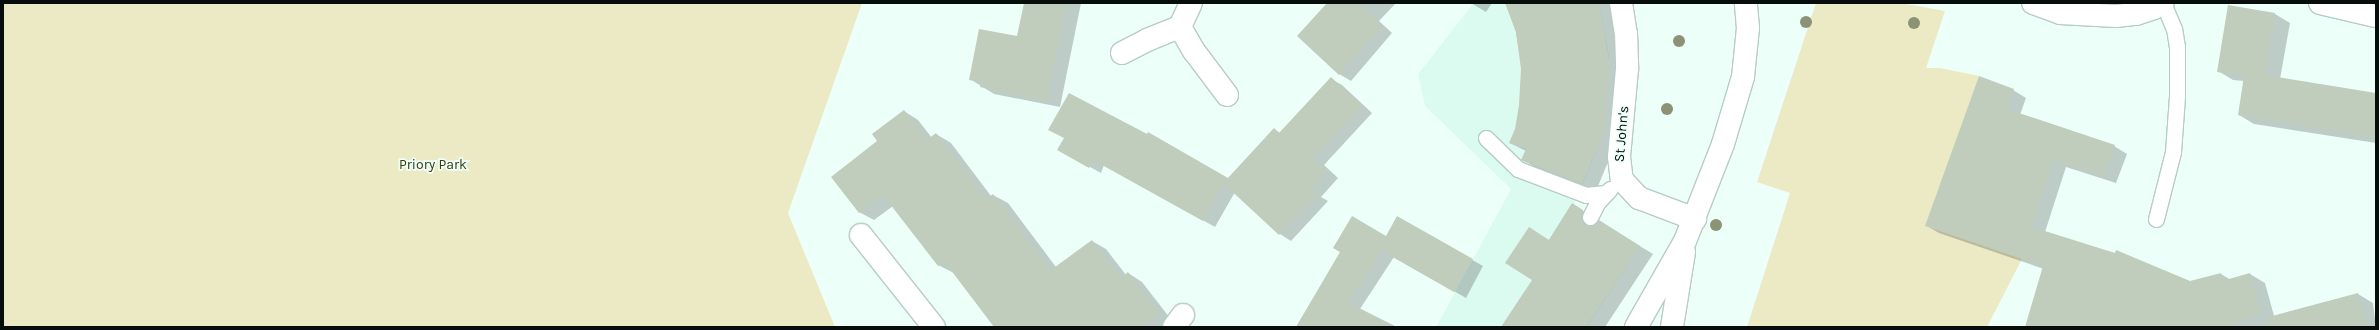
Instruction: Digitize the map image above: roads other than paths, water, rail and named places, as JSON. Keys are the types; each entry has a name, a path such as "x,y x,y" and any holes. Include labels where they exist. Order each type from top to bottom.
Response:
{"street":[{"path":"1122,53 1147,40 1180,27 1191,3"},
{"name":"St John's","path":"1621,3 1626,32 1627,68 1619,157 1622,180 1639,198 1695,219"},
{"path":"1636,327 1685,241 1695,219 1723,144 1743,77 1748,28 1746,3"},
{"path":"2033,3 2060,13 2116,16 2142,12 2163,3"},
{"path":"2320,3 2376,16"},
{"path":"1180,27 1194,51 1227,95"},
{"path":"861,235 934,327"},
{"path":"1672,327 1685,241"}],"lane":[{"path":"2156,219 2173,152 2177,96 2177,47 2170,15 2163,3"},
{"path":"1486,138 1518,170 1586,195 1605,193"},
{"path":"1590,217 1597,203 1605,193 1622,180"}],"park label":[{"name":"Priory Park","path":"433,165"}]}
